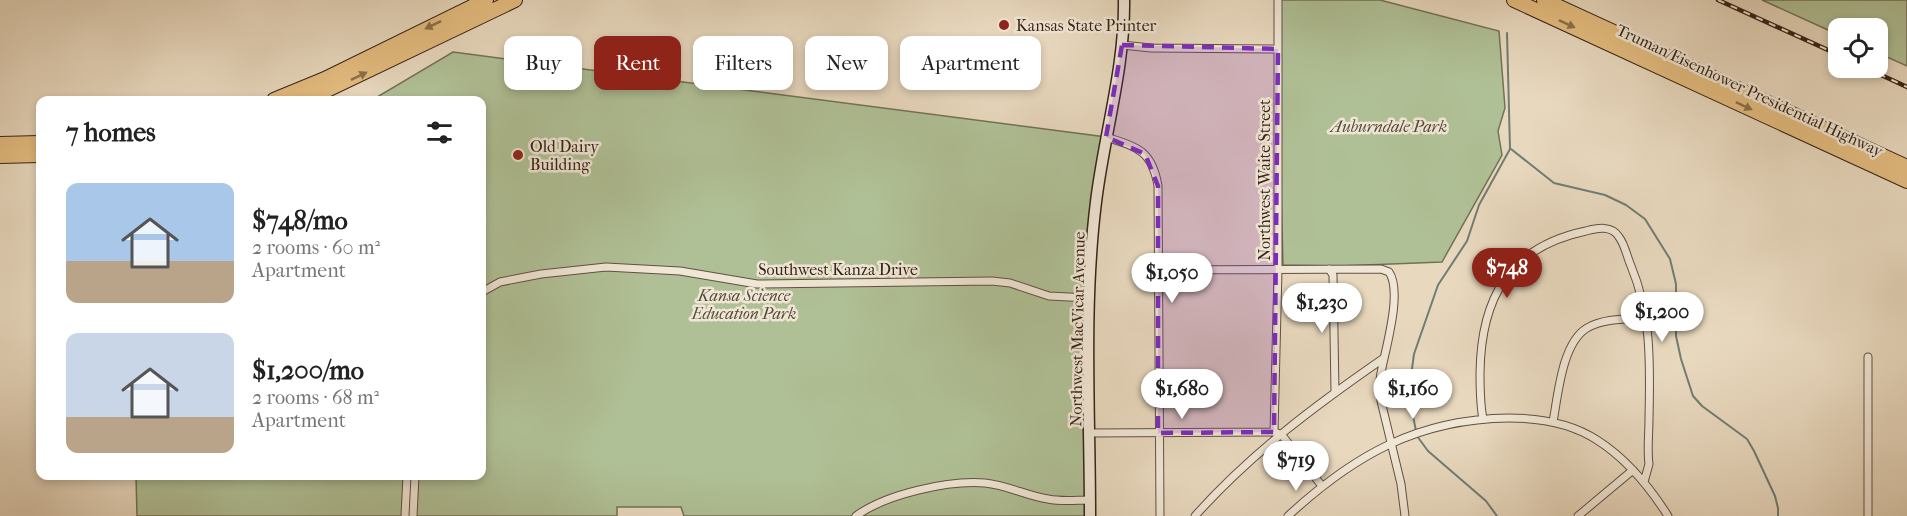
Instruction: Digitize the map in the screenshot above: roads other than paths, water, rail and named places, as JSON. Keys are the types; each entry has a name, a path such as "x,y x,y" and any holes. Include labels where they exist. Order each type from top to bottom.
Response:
{"highway":[{"path":"284,96 325,79 486,0"},
{"path":"314,96 515,0"},
{"name":"Truman/Eisenhower Presidential Highway","path":"1514,0 1907,181"},
{"name":"Truman/Eisenhower Presidential Highway","path":"1544,0 1907,167"},
{"path":"0,142 36,147"},
{"path":"0,156 36,148"}],"main road":[{"name":"Northwest MacVicar Avenue","path":"1090,516 1089,298 1096,202 1122,45 1124,0"}],"street":[{"name":"Northwest Waite Street","path":"1277,433 1278,0"},
{"path":"1122,45 1151,48 1278,49"},
{"path":"1106,137 1140,149 1153,164 1158,186 1160,516"},
{"path":"1483,419 1480,392 1482,341 1490,306 1503,281 1517,265 1542,246 1569,235 1606,228 1619,236 1636,278 1647,318 1650,352 1649,464 1644,482"},
{"name":"Southwest Kanza Drive","path":"486,290 500,282 530,276 606,267 654,268 690,272 757,284 992,281 1010,283 1049,296 1089,298"},
{"path":"1329,269 1333,275 1335,392"},
{"path":"1160,270 1381,269 1389,272 1393,280 1392,320 1381,374 1381,401 1401,484 1405,516"},
{"path":"1553,422 1568,351 1575,338 1588,327 1598,323 1647,318"},
{"path":"1868,357 1868,516"},
{"path":"1195,516 1277,433 1384,358"},
{"path":"1288,516 1322,486 1402,438 1433,427 1483,419 1516,418 1553,422 1596,439 1633,470 1668,516"},
{"path":"1090,433 1277,433 1322,486"},
{"path":"1578,516 1633,470"},
{"path":"405,516 407,480"},
{"path":"413,516 415,480"},
{"path":"856,516 889,500 957,483 985,483 1049,499 1090,500"}],"waterway":[{"path":"1497,516 1486,501 1428,451 1417,436 1411,406 1411,376 1414,354 1438,285 1467,241 1479,205 1510,149 1507,33"},
{"path":"1511,149 1554,183 1605,195 1626,205 1645,219 1670,259 1676,284 1676,336 1693,396 1702,406 1747,439 1775,496 1778,516"}],"railway":[{"path":"1718,0 1828,50"},
{"path":"1888,78 1907,87"}],"place":[{"name":"Kansas State Printer","path":"1004,25"},
{"name":"Old Dairy Building","path":"518,155"}],"park label":[{"name":"Auburndale Park","path":"1389,126"},
{"name":"Kansa Science Education Park","path":"744,304"}]}
